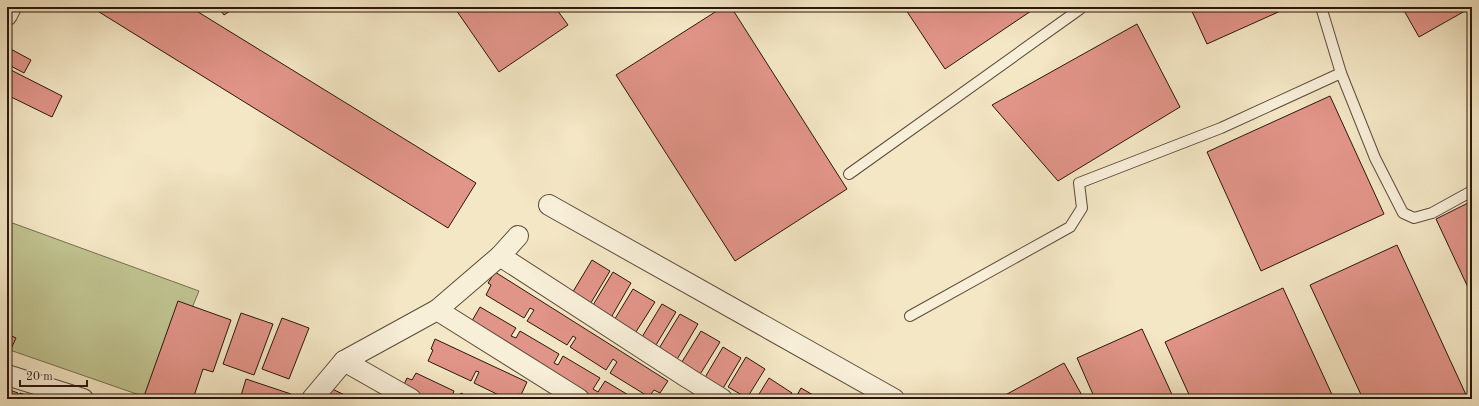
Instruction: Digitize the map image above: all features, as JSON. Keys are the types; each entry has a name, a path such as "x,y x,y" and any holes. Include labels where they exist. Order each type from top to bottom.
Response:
{"street":[{"path":"7,15 12,7"},
{"path":"549,205 894,399"},
{"path":"312,399 344,362 437,310 500,256 518,236"},
{"path":"500,256 722,399"},
{"path":"437,310 579,399"},
{"path":"344,362 411,399"},
{"path":"7,375 84,399"}],"lane":[{"path":"1321,7 1341,73 1375,158 1403,213 1414,218 1420,217 1432,213 1472,192"},
{"path":"849,174 1080,8"},
{"path":"910,316 1070,227 1082,208 1079,183 1221,128 1341,73"}],"green space":[{"path":"7,221 199,291 154,399 7,349"}],"building":[{"path":"91,7 190,7 476,183 448,228"},
{"path":"218,7 236,7 224,15"},
{"path":"454,7 555,7 568,25 499,72"},
{"path":"723,7 731,7 847,189 735,261 616,75"},
{"path":"904,7 1037,7 945,69"},
{"path":"1190,7 1284,7 1285,9 1207,44"},
{"path":"1402,7 1472,7 1419,37"},
{"path":"1137,24 1180,107 1058,181 992,105"},
{"path":"7,47 31,60 24,73 7,64"},
{"path":"7,68 62,96 52,117 7,95"},
{"path":"1330,96 1384,214 1261,271 1207,152"},
{"path":"1472,201 1472,296 1436,219"},
{"path":"1397,245 1468,399 1363,399 1310,285"},
{"path":"592,260 610,271 589,306 571,295"},
{"path":"495,272 668,381 660,393 654,390 649,397 610,373 617,362 613,359 606,370 570,347 576,338 573,336 567,345 527,321 534,310 530,308 524,318 486,295 491,285 488,283"},
{"path":"613,272 631,283 609,321 590,310"},
{"path":"1283,288 1334,399 1191,399 1165,342"},
{"path":"633,289 655,302 634,335 613,322"},
{"path":"178,301 231,320 213,372 203,369 193,399 143,399"},
{"path":"662,304 676,312 656,345 642,337"},
{"path":"480,307 516,328 511,336 516,338 520,331 559,354 554,363 558,365 563,356 600,378 593,389 598,392 605,381 635,399 591,399 469,326"},
{"path":"241,313 273,324 254,375 223,364"},
{"path":"680,314 698,324 676,361 658,350"},
{"path":"282,318 309,328 289,379 262,369"},
{"path":"1142,329 1174,399 1095,399 1077,358"},
{"path":"701,331 720,342 699,376 680,365"},
{"path":"7,334 16,338 7,358"},
{"path":"435,339 527,382 521,395 518,394 516,399 507,399 474,383 479,372 476,371 471,381 428,361 433,350 431,349"},
{"path":"723,347 741,358 722,390 704,379"},
{"path":"746,357 765,369 747,398 728,387"},
{"path":"1064,363 1084,399 998,399"},
{"path":"416,373 454,391 451,399 422,399 402,389 407,378 412,380"},
{"path":"769,378 792,393 788,399 756,399"},
{"path":"246,379 291,394 290,399 240,399"},
{"path":"326,386 353,399 324,399"},
{"path":"801,388 820,399 795,399"},
{"path":"7,389 18,393 16,399 7,399"},
{"path":"20,393 37,399 18,399"},
{"path":"461,393 472,399 458,399"},
{"path":"540,395 546,399 537,399"}]}
